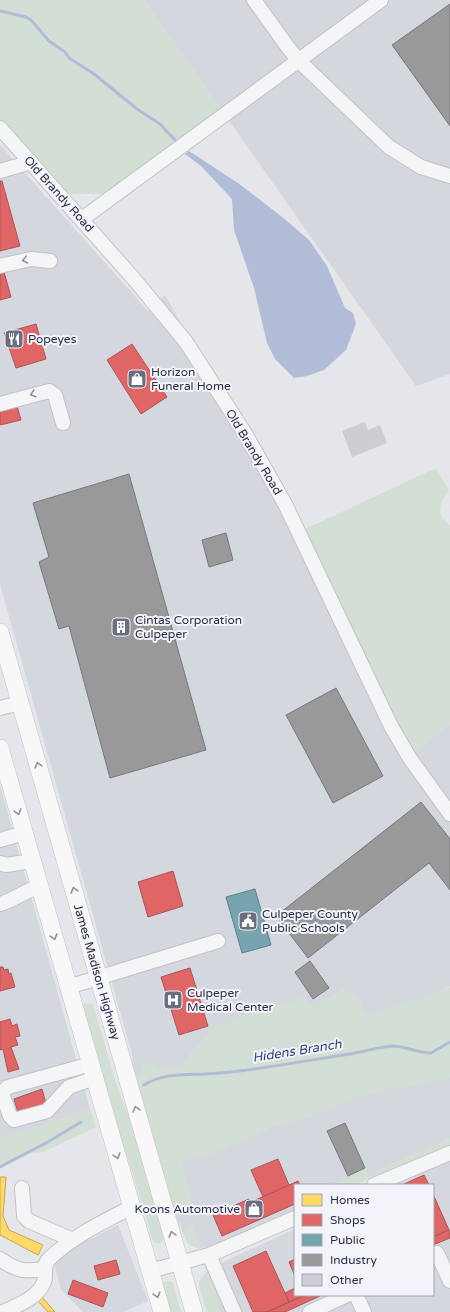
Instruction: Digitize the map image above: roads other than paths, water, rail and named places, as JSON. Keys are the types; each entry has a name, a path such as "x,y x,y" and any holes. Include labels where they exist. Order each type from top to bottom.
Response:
{"main road":[{"name":"James Madison Highway","path":"0,632 194,1312"},
{"path":"0,748 162,1312"}],"street":[{"path":"254,0 299,61 389,147 420,167 450,176"},
{"path":"82,219 381,0"},
{"name":"Old Brandy Road","path":"0,128 82,219 158,307 186,342 246,435 285,504 391,726 409,757 450,814"},
{"path":"0,171 31,162"},
{"path":"0,266 31,259 50,261"},
{"path":"0,404 49,390 55,395 63,423"},
{"path":"0,708 20,703"},
{"path":"0,840 24,833"},
{"path":"0,863 6,865 32,861"},
{"path":"0,904 15,900 20,894 40,886"},
{"path":"68,987 98,976 218,941"},
{"path":"93,1071 70,1087 47,1111 14,1120 10,1116 2,1093 8,1087 93,1071"},
{"path":"376,1184 450,1152"},
{"path":"22,1188 24,1216 29,1221 73,1240"},
{"path":"3,1312 25,1302 38,1291 45,1281 44,1269 48,1260 81,1233 132,1207"},
{"path":"150,1271 209,1255 294,1218"},
{"path":"440,1252 450,1281"},
{"path":"209,1255 234,1312"},
{"path":"0,1259 13,1268 27,1272 44,1269"},
{"path":"310,1312 345,1296"},
{"path":"356,1296 364,1312"}],"water":[{"path":"189,151 238,183 281,216 309,240 327,266 345,308 353,313 356,324 346,350 324,370 307,376 294,378 275,359 267,343 254,288 234,230 232,199 201,166 185,154"}],"waterway":[{"path":"0,11 26,17 31,20 49,41 65,52 69,58 94,74 137,109 160,124 175,140"},
{"name":"Hidens Branch","path":"144,1085 158,1078 224,1073 392,1046 431,1053 450,1042"},
{"name":"Hidens Branch","path":"0,1167 46,1143 81,1122"}],"place":[{"name":"Popeyes","path":"14,339"},
{"name":"Horizon Funeral Home","path":"137,379"},
{"name":"Cintas Corporation Culpeper","path":"121,627"},
{"name":"Culpeper County Public Schools","path":"248,921"},
{"name":"Culpeper Medical Center","path":"173,1000"},
{"name":"Koons Automotive","path":"254,1209"}]}
